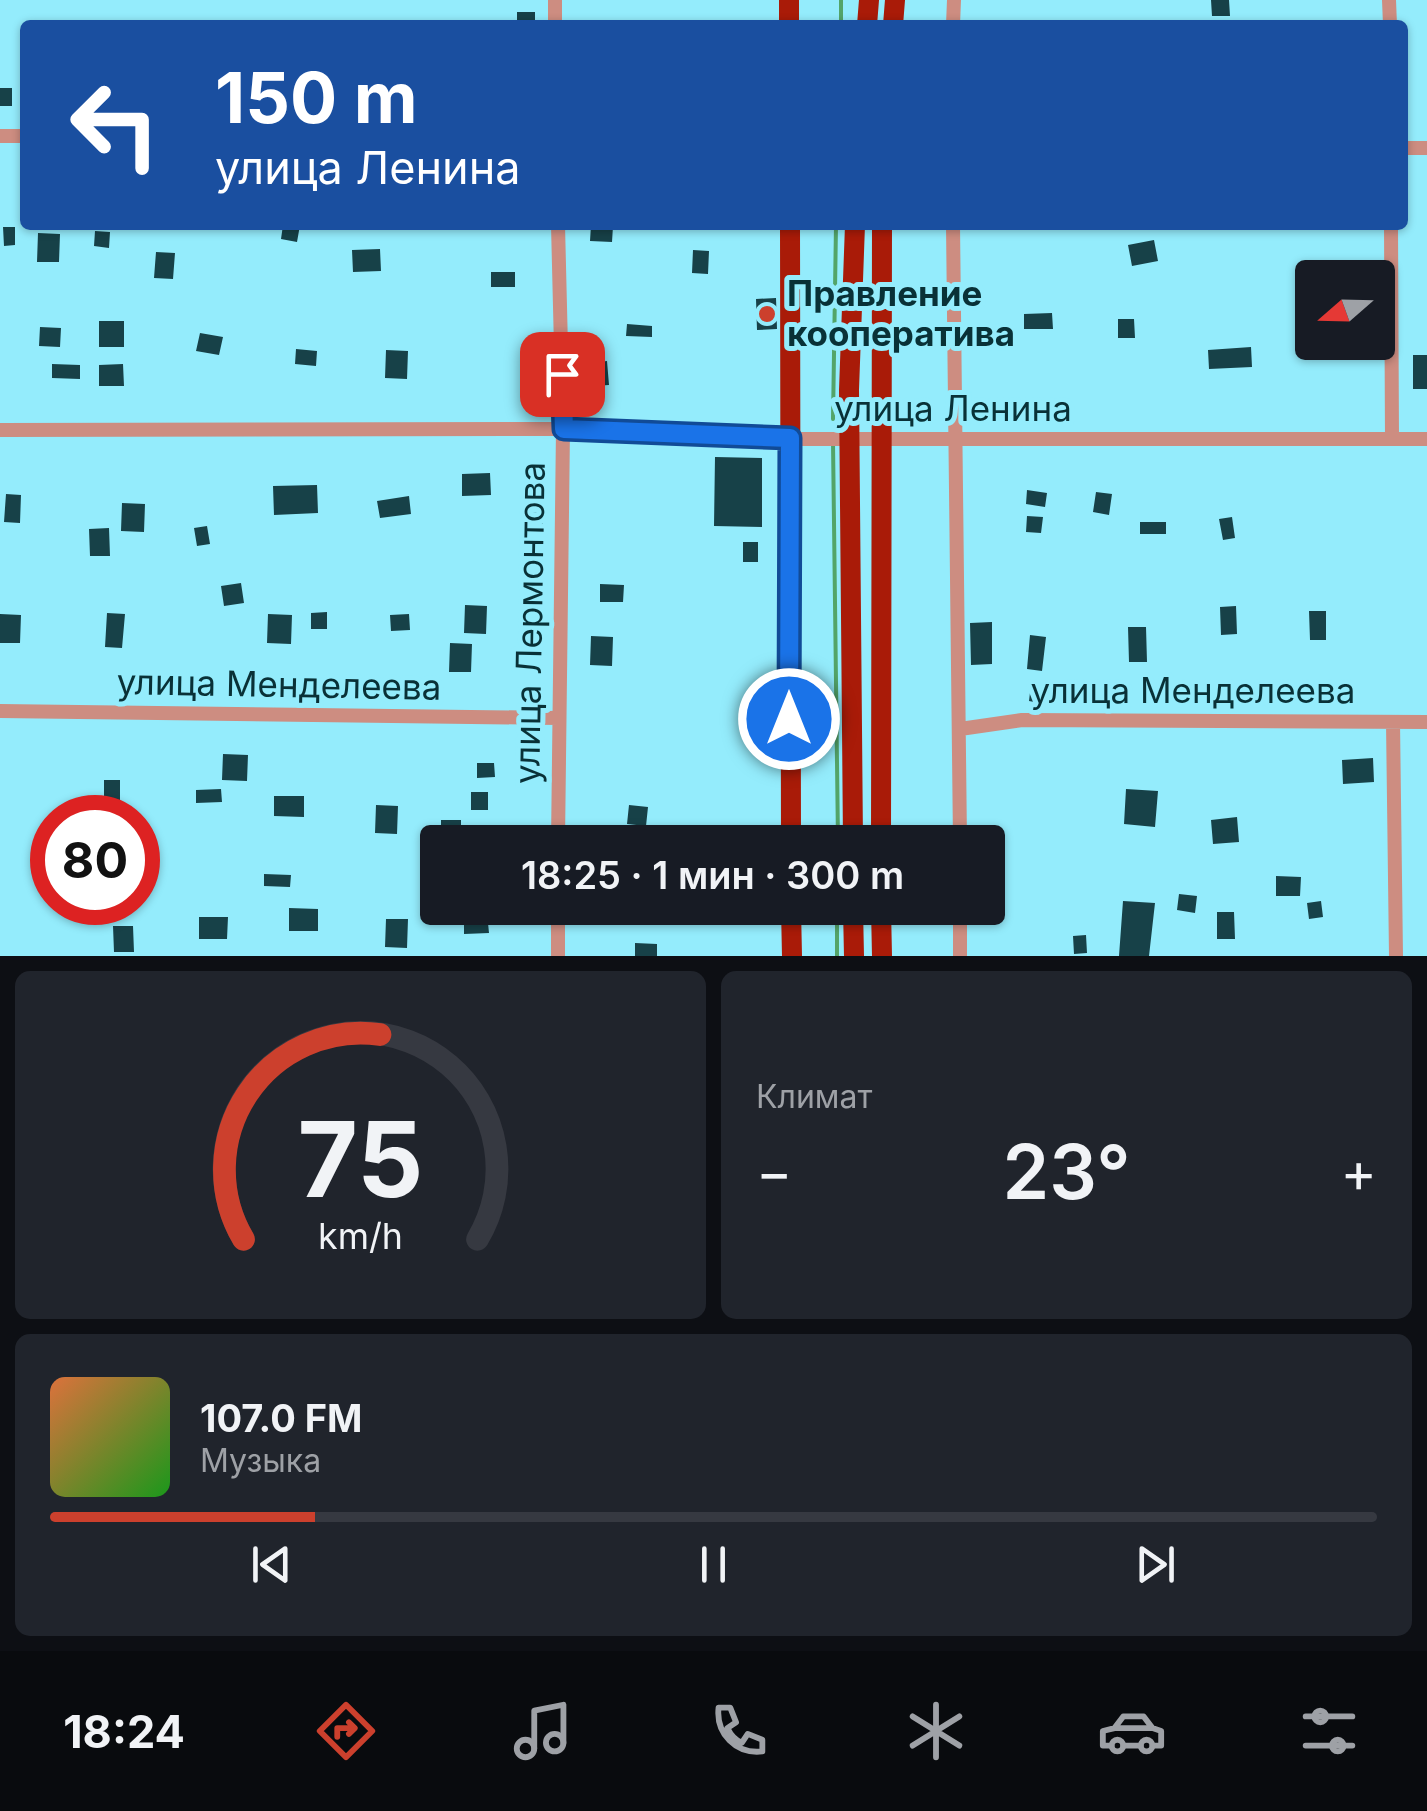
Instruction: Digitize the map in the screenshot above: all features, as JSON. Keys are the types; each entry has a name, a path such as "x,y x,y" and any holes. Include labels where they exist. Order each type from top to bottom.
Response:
{"highway":[{"path":"790,230 790,825"},
{"path":"853,825 849,390 855,230"},
{"path":"881,825 882,230"},
{"path":"791,925 792,956"},
{"path":"853,925 854,956"},
{"path":"882,925 882,956"}],"street":[{"name":"улица Лермонтова","path":"558,230 564,429 558,825"},
{"path":"953,230 960,825"},
{"path":"1391,230 1392,439"},
{"name":"улица Ленина","path":"0,430 564,429 790,438 1427,439"},
{"name":"улица Менделеева","path":"0,711 558,718"},
{"name":"улица Менделеева","path":"960,729 1022,720 1427,722"},
{"path":"1393,722 1396,956"},
{"path":"558,925 558,956"},
{"path":"960,925 960,956"}],"building":[{"path":"1211,0 1229,0 1230,16 1212,16"},
{"path":"517,12 535,12 535,20 517,20"},
{"path":"0,88 12,88 12,106 0,106"},
{"path":"3,227 15,227 15,245 4,246"},
{"path":"282,230 299,230 297,242 281,239"},
{"path":"591,230 613,230 612,242 590,241"},
{"path":"95,231 110,232 109,248 94,246"},
{"path":"38,233 60,234 59,262 37,262"},
{"path":"1154,240 1158,261 1132,266 1128,245"},
{"path":"380,249 381,271 353,272 352,250"},
{"path":"693,250 709,251 708,274 692,273"},
{"path":"156,252 175,253 173,279 154,278"},
{"path":"491,272 515,272 515,287 491,287"},
{"name":"Правление кооператива","path":"776,298 777,329 757,330 756,299"},
{"path":"1052,313 1053,329 1024,329 1024,314"},
{"path":"1118,319 1134,319 1135,338 1118,338"},
{"path":"99,321 124,321 124,347 99,347"},
{"path":"627,324 652,326 652,337 626,336"},
{"path":"40,327 61,328 60,347 39,346"},
{"path":"200,333 223,337 219,355 196,351"},
{"path":"1251,347 1252,367 1209,369 1208,350"},
{"path":"296,349 317,351 316,366 295,364"},
{"path":"386,350 408,351 407,379 385,378"},
{"path":"1413,355 1427,355 1427,389 1413,389"},
{"path":"607,361 609,385 593,386 591,363"},
{"path":"52,364 80,365 80,379 52,378"},
{"path":"123,364 124,386 99,386 99,365"},
{"path":"715,457 762,458 762,527 714,526"},
{"path":"490,473 491,495 462,496 462,474"},
{"path":"317,485 318,513 274,515 273,486"},
{"path":"1027,490 1047,493 1045,507 1026,504"},
{"path":"1096,492 1112,494 1109,515 1093,512"},
{"path":"6,494 21,495 20,523 4,522"},
{"path":"409,496 411,514 380,518 377,501"},
{"path":"122,503 145,504 144,532 121,531"},
{"path":"543,512 543,542 532,542 532,513"},
{"path":"1027,516 1043,517 1041,533 1026,532"},
{"path":"1232,517 1235,538 1223,540 1219,519"},
{"path":"1140,522 1166,522 1166,534 1140,534"},
{"path":"207,526 210,544 197,546 194,528"},
{"path":"109,528 110,556 90,556 89,529"},
{"path":"743,542 758,542 758,562 743,562"},
{"path":"241,583 244,603 224,606 221,586"},
{"path":"600,584 624,585 623,602 600,602"},
{"path":"465,605 487,606 486,634 464,633"},
{"path":"1236,606 1237,634 1221,635 1220,607"},
{"path":"1309,611 1326,611 1326,640 1310,640"},
{"path":"327,612 327,629 311,629 311,613"},
{"path":"107,613 125,614 122,648 105,647"},
{"path":"0,614 21,615 20,643 0,643"},
{"path":"268,614 292,615 291,644 267,643"},
{"path":"409,614 410,630 391,631 390,615"},
{"path":"992,622 992,664 971,665 970,623"},
{"path":"1128,627 1146,627 1147,662 1129,662"},
{"path":"1030,635 1046,637 1042,671 1027,669"},
{"path":"591,636 613,637 612,666 590,665"},
{"path":"450,643 472,644 471,672 449,672"},
{"path":"1031,684 1048,686 1045,704 1029,701"},
{"path":"526,687 539,688 538,706 525,706"},
{"path":"223,754 248,755 247,781 222,780"},
{"path":"1373,758 1374,782 1343,784 1342,760"},
{"path":"477,763 494,763 495,777 477,778"},
{"path":"104,780 120,780 120,795 104,795"},
{"path":"221,789 222,802 196,803 196,790"},
{"path":"1126,789 1158,791 1155,827 1124,824"},
{"path":"471,792 488,792 488,810 471,810"},
{"path":"274,796 304,796 304,817 274,816"},
{"path":"376,805 398,806 397,834 375,833"},
{"path":"629,805 648,807 646,825 627,824"},
{"path":"1237,817 1239,842 1213,844 1211,820"},
{"path":"441,820 461,820 461,825 441,825"},
{"path":"264,874 291,875 290,887 264,886"},
{"path":"1276,876 1301,877 1300,896 1276,896"},
{"path":"1179,894 1197,896 1195,913 1177,910"},
{"path":"1123,901 1155,903 1149,956 1119,956"},
{"path":"1321,901 1323,917 1309,919 1307,903"},
{"path":"289,908 318,909 318,931 289,931"},
{"path":"1217,912 1234,912 1235,939 1217,939"},
{"path":"199,917 228,917 227,939 199,939"},
{"path":"386,919 408,919 407,948 385,947"},
{"path":"464,925 488,925 489,933 464,934"},
{"path":"113,926 133,926 134,952 114,952"},
{"path":"1086,935 1087,953 1074,954 1073,936"},
{"path":"635,943 657,944 657,956 635,956"}],"waterway":[{"path":"841,0 841,20"},
{"path":"833,419 836,230"},
{"path":"833,442 838,825"},
{"path":"837,925 837,956"}],"place":[{"name":"Правление кооператива","path":"767,314"}],"route":[{"path":"562,374 564,429 790,438 789,719"}]}
